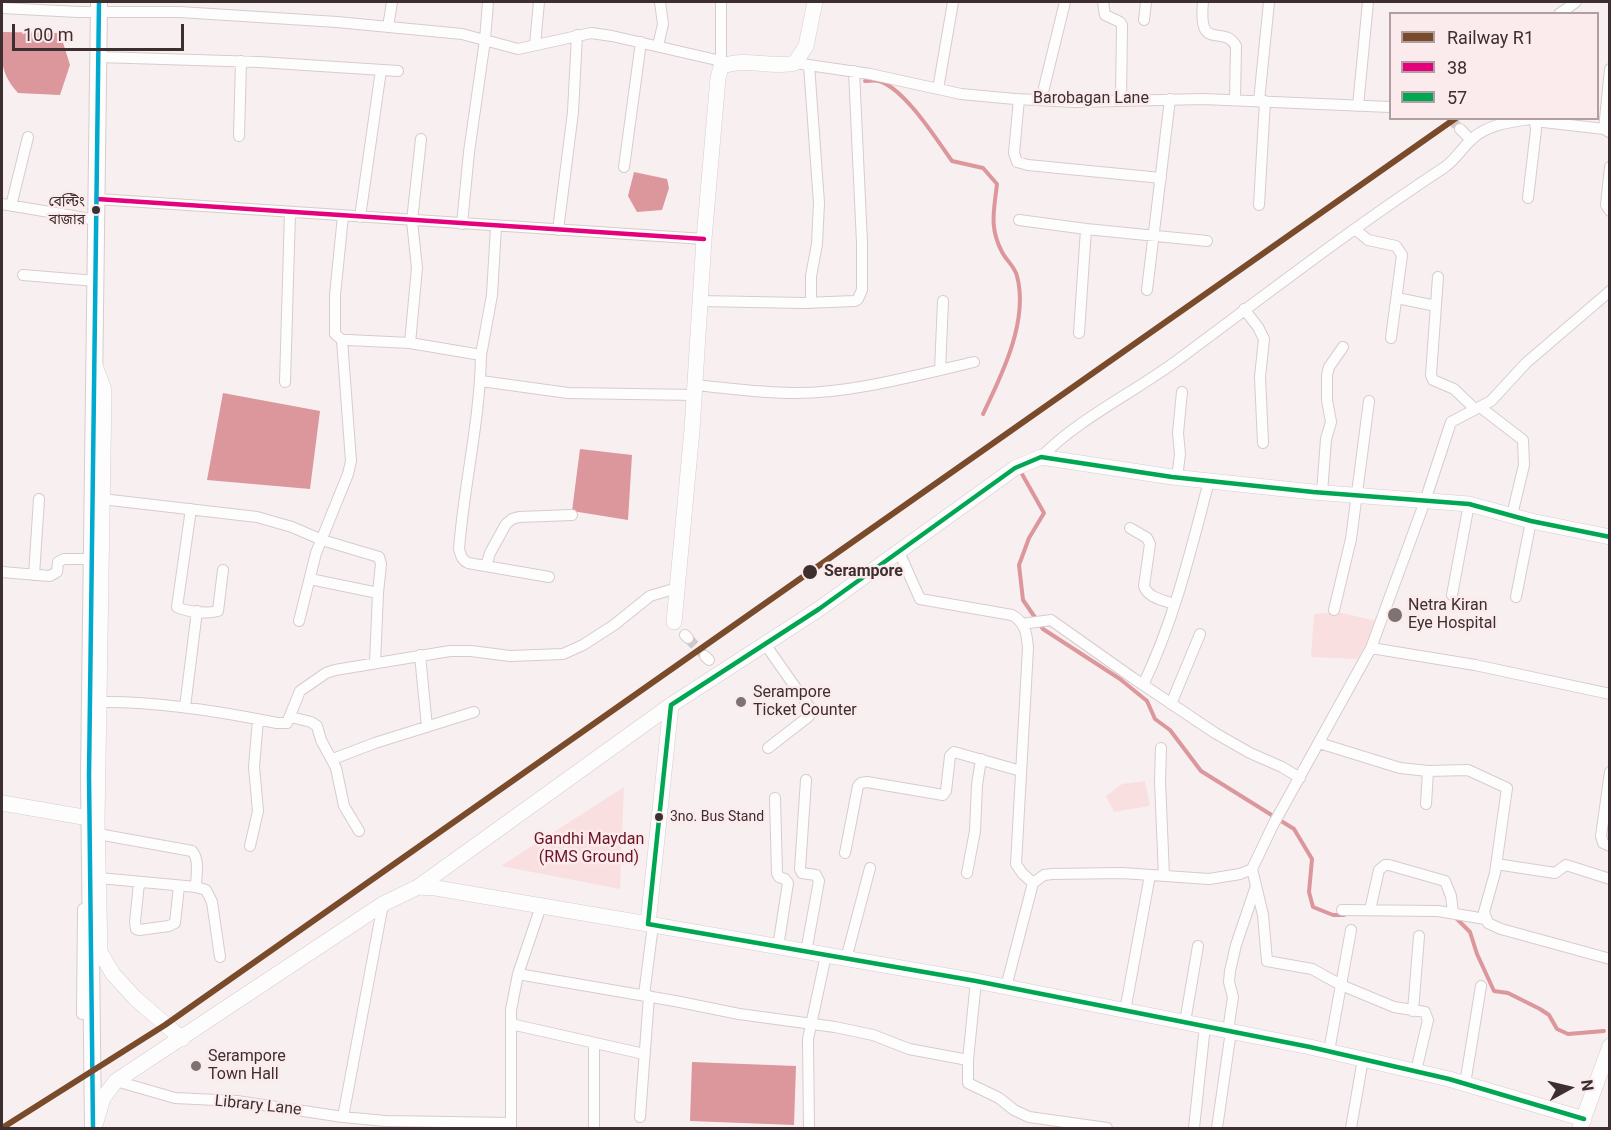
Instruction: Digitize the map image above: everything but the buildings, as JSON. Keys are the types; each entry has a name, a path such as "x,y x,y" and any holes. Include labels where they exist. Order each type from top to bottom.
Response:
{"main road":[{"path":"93,1128 89,796 99,7"}],"street":[{"path":"388,27 392,2"},
{"path":"462,224 468,152 485,40 488,2"},
{"path":"536,45 539,2"},
{"path":"658,46 663,24 660,2"},
{"path":"674,623 695,390 704,239 721,64 720,2"},
{"path":"811,303 811,276 817,244 819,203 802,64 815,2"},
{"path":"938,89 953,2"},
{"path":"1041,100 1065,2"},
{"path":"1103,2 1105,15 1122,25 1121,100"},
{"path":"1144,20 1146,2"},
{"path":"1203,2 1201,22 1204,29 1233,41 1236,46 1235,100"},
{"path":"1259,205 1262,101 1269,2"},
{"path":"1358,106 1368,2"},
{"path":"1562,12 1576,2"},
{"path":"2,8 58,12 99,7 190,7 462,34 514,48 577,35 601,34 658,46 721,64 738,62 783,66 802,64"},
{"path":"558,230 573,112 577,35"},
{"path":"624,167 641,42"},
{"path":"99,57 241,61 398,71"},
{"path":"239,136 241,61"},
{"name":"Barobagan Lane","path":"802,64 961,94 1019,99 1235,100 1389,107"},
{"path":"1528,198 1536,130 1535,121 1607,131 1610,69"},
{"path":"360,217 381,70"},
{"path":"700,301 811,303 855,301 861,295 862,231 854,72"},
{"path":"1019,99 1014,153 1017,162 1161,178"},
{"path":"1147,290 1170,99"},
{"path":"93,1128 103,1098 116,1081 383,904 418,886 671,705 819,609 1015,468 1041,457 1086,421 1173,363 1244,309 1454,160 1481,132 1499,124 1525,120"},
{"path":"1460,129 1471,140"},
{"path":"28,137 6,205 97,220"},
{"path":"410,343 417,268 412,221 421,139"},
{"path":"1610,167 1605,205 1610,211"},
{"path":"98,199 704,239"},
{"path":"285,382 290,212"},
{"path":"343,216 336,281 335,331 337,337 342,340 410,343 481,356"},
{"path":"1019,220 1208,241"},
{"path":"496,226 492,295 481,356 481,381 462,507 459,549 463,560 549,577"},
{"path":"1079,333 1086,229"},
{"path":"1356,230 1368,240 1396,246 1401,251 1402,259 1391,338"},
{"path":"23,275 96,281"},
{"path":"1438,277 1431,378 1455,389 1523,440 1524,465 1512,515"},
{"path":"1006,987 1033,883 1044,875 1122,873 1218,878 1240,874 1251,869 1371,648 1425,501 1450,423 1491,401 1526,363 1610,291"},
{"path":"1397,298 1436,306"},
{"path":"940,370 943,301"},
{"path":"1244,309 1264,339 1260,377 1263,443"},
{"path":"299,621 322,540 351,461 342,340"},
{"path":"82,1014 88,360 95,346"},
{"path":"1322,493 1326,439 1331,422 1327,400 1327,375 1329,367 1343,347"},
{"path":"481,381 568,393 695,390 794,393 859,386 974,362"},
{"path":"94,366 104,390 98,834 102,957 113,974 135,998 182,1039"},
{"path":"1177,478 1182,392"},
{"path":"1334,610 1351,539 1369,401"},
{"path":"1041,457 1177,478 1322,493 1469,504 1531,521 1610,537"},
{"path":"1143,685 1156,658 1174,604 1209,481"},
{"path":"34,575 39,499"},
{"path":"102,499 257,517 379,557 381,564 375,663"},
{"path":"1452,595 1469,504"},
{"path":"191,509 176,604 179,608 218,611 223,570"},
{"path":"486,566 494,546 512,519 572,515"},
{"path":"1516,597 1531,521"},
{"path":"1130,528 1147,538 1150,544 1145,591 1174,604"},
{"path":"899,552 921,599 1012,615 1026,630 1028,648 1016,864 1033,883"},
{"path":"2,572 50,576 57,572 58,562 64,559 85,559"},
{"path":"310,579 378,593"},
{"path":"99,702 132,702 185,707 284,723 289,722 296,698 305,686 335,670 450,651 510,656 563,654 583,645 614,625 650,596 677,588"},
{"path":"185,707 197,611"},
{"path":"1022,624 1052,620 1215,733 1300,778"},
{"path":"1171,704 1200,634"},
{"path":"765,644 812,711 808,717 768,748"},
{"path":"1371,648 1475,665 1610,694"},
{"path":"420,655 427,727"},
{"path":"640,1117 650,925 671,705"},
{"path":"333,759 474,712"},
{"path":"291,717 315,723 333,759 344,806 359,831"},
{"path":"250,846 258,811 254,767 258,719"},
{"path":"1319,743 1400,768 1428,771 1468,770 1507,788 1496,864 1484,912 1485,919 1488,923 1501,929 1610,959"},
{"path":"1161,748 1164,876"},
{"path":"845,853 858,786 861,783 940,795 946,791 952,753 1021,771"},
{"path":"967,873 975,831 977,785 981,759"},
{"path":"1426,804 1428,771"},
{"path":"1610,772 1601,836 1604,843 1610,846"},
{"path":"806,780 800,869 802,873 816,875 819,881 806,952"},
{"path":"775,798 777,873 778,877 785,879 788,883 778,947"},
{"path":"2,803 83,817"},
{"path":"98,834 192,851 197,861 196,887"},
{"path":"1496,864 1555,873 1566,865 1610,879"},
{"path":"1370,910 1379,870 1389,865 1444,881 1451,896 1453,913"},
{"path":"846,959 870,868"},
{"path":"1251,869 1263,915 1267,961 1312,969 1341,985 1394,1007 1425,1012 1428,1018 1416,1071"},
{"path":"1125,1011 1150,875"},
{"path":"99,878 196,887 206,890 210,896 220,957"},
{"path":"139,883 135,922 136,929 139,930 172,926 175,923 179,886"},
{"path":"1217,1128 1233,997 1229,982 1230,971 1256,885"},
{"path":"418,886 976,981 1329,1051 1465,1084 1582,1124 1610,1046"},
{"path":"343,1117 383,904"},
{"path":"511,1126 511,1010 518,974 541,906"},
{"path":"1342,910 1453,913 1485,919"},
{"path":"1329,1051 1350,930"},
{"path":"1413,1011 1419,936"},
{"path":"1185,1022 1198,946"},
{"path":"809,1128 808,1039 826,955"},
{"path":"518,974 739,1014 813,1023 873,1035 909,1049 968,1060"},
{"path":"976,981 967,1080 971,1085 999,1098 1021,1114 1041,1124 1107,1128"},
{"path":"1465,1084 1481,986"},
{"path":"511,1024 644,1054"},
{"path":"1194,1128 1205,1026"},
{"path":"594,1043 594,1128"},
{"path":"1351,1128 1363,1059"},
{"name":"Library Lane","path":"116,1081 175,1098 237,1101 385,1121 511,1126"}],"green space":[{"path":"1338,612 1381,622 1357,659 1311,657 1314,614"},
{"path":"1145,781 1150,806 1114,812 1106,796 1122,784"},
{"name":"Gandhi Maydan (RMS Ground)","path":"624,787 620,889 501,866"}],"shaded area":[{"path":"2,32 60,33 70,65 60,95 18,93 8,79 3,65"},
{"path":"634,172 667,179 669,188 662,210 637,212 628,196"},
{"path":"223,393 320,411 310,489 207,480"},
{"path":"580,449 632,455 628,520 572,511"},
{"path":"692,1062 796,1066 794,1125 690,1121"}],"waterway":[{"path":"865,81 879,81 889,86 909,104 952,161 983,168 997,184 993,219 995,235 1002,252 1017,276 1020,293 1019,311 1012,347 983,414"},
{"path":"1022,474 1044,513 1029,538 1019,565 1023,600 1043,629 1120,679 1147,701 1155,719 1170,730 1201,771 1294,829 1312,859 1309,892 1313,907 1333,915 1344,915"},
{"path":"1456,918 1470,932 1477,954 1494,991 1508,993 1540,1009 1549,1015 1557,1029 1568,1034 1604,1031"}],"tunnel":[{"path":"1452,120 1460,129"},
{"path":"688,638 705,656"}],"rail line":[{"name":"R1","path":"2,1128 165,1025 1453,120"}],"transit line":[{"path":"93,1128 89,775 99,2"},
{"name":"38","path":"97,199 704,239"},
{"name":"57","path":"1584,1119 1449,1079 1310,1047 976,981 648,924 671,705 819,609 1015,468 1041,457 1172,477 1313,492 1469,504 1531,521 1610,537"}],"place":[{"name":"বেল্টিং বাজার","path":"96,210"},
{"name":"Serampore","path":"810,572"},
{"name":"Netra Kiran Eye Hospital","path":"1395,615"},
{"name":"Serampore Ticket Counter","path":"741,702"},
{"name":"3no. Bus Stand","path":"659,817"},
{"name":"Serampore Town Hall","path":"196,1066"}]}
